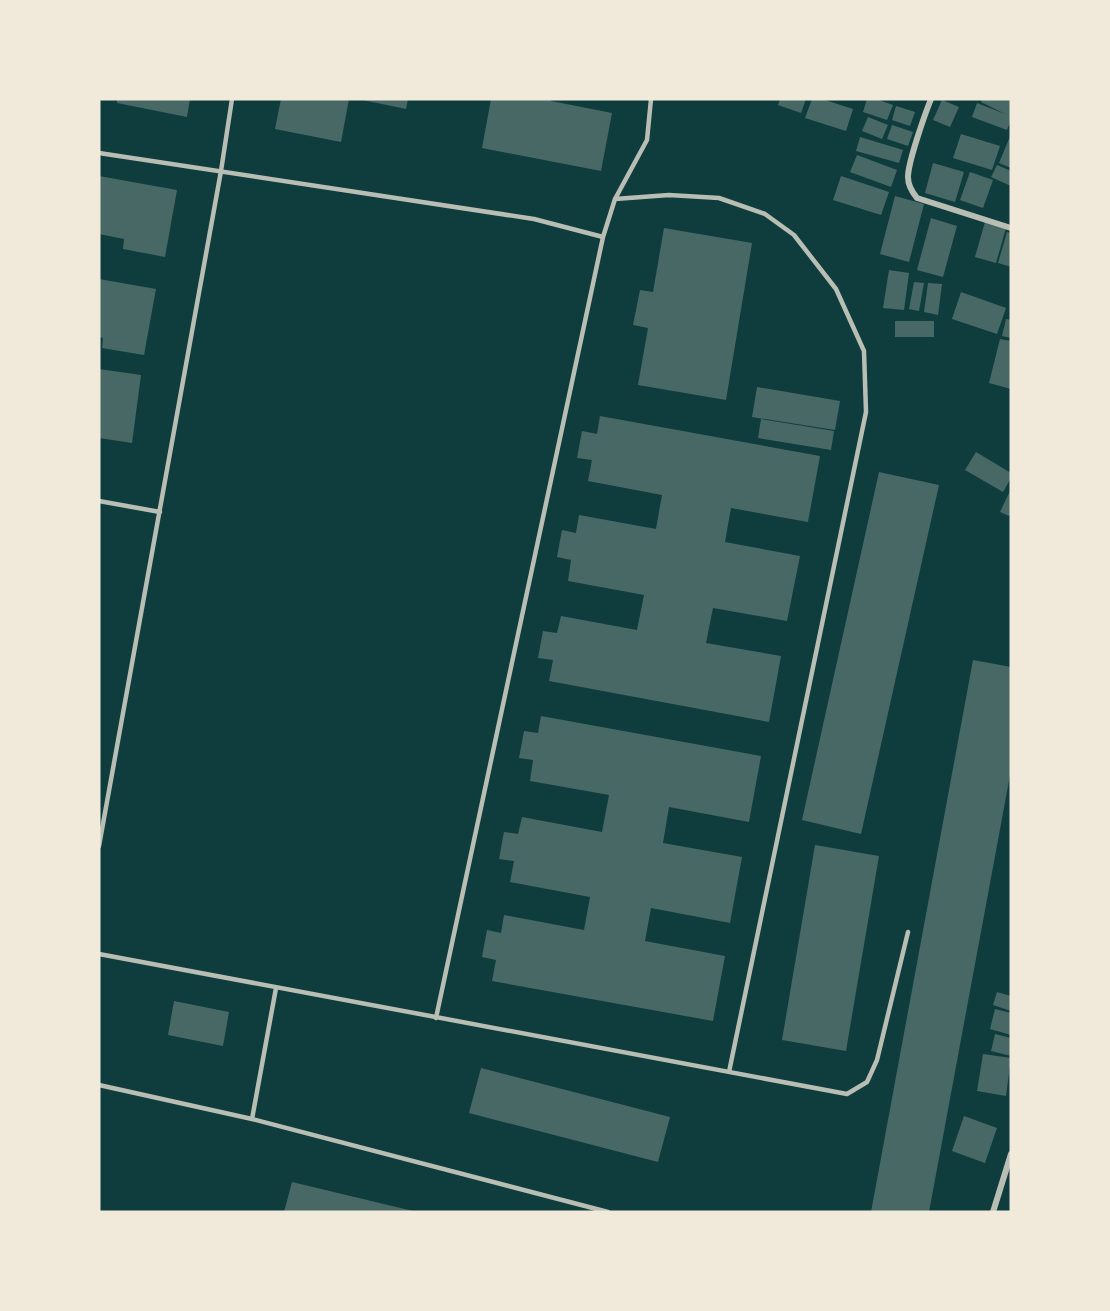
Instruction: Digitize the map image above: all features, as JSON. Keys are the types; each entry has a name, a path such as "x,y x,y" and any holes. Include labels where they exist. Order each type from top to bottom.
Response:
{"street":[{"path":"932,99 908,175 911,191 917,198 1011,228"},
{"path":"993,1212 1011,1154"}],"lane":[{"path":"99,846 232,99"},
{"path":"436,1018 603,237 615,199 647,140 651,99"},
{"path":"99,153 534,219 603,237"},
{"path":"615,199 669,195 719,198 765,214 794,235 836,289 864,351 866,412 729,1072"},
{"path":"99,501 160,512"},
{"path":"99,954 847,1094 867,1082 877,1060 908,932"},
{"path":"252,1119 276,988"},
{"path":"99,1085 252,1119 608,1212"}],"building":[{"path":"117,99 190,99 187,117 117,103"},
{"path":"281,99 349,99 341,142 275,129"},
{"path":"358,99 408,99 406,109"},
{"path":"491,99 551,99 551,101 612,113 601,171 482,148"},
{"path":"780,99 806,99 801,113 778,105"},
{"path":"812,99 822,99 853,109 846,131 805,118"},
{"path":"867,99 876,99 893,105 887,120 863,112"},
{"path":"982,99 1011,99 1011,120 1007,130 972,117 977,103 1005,114 981,102"},
{"path":"942,100 959,107 950,127 933,120"},
{"path":"896,106 915,112 910,126 892,120"},
{"path":"868,117 888,125 882,139 862,131"},
{"path":"892,125 913,132 908,146 887,139"},
{"path":"961,134 1000,146 992,170 953,158"},
{"path":"1011,134 1011,168 999,163"},
{"path":"860,137 903,150 899,163 856,151"},
{"path":"857,155 897,170 891,187 850,172"},
{"path":"933,163 964,172 955,202 925,193"},
{"path":"997,165 1011,171 1011,186 991,177"},
{"path":"970,172 993,180 983,208 960,200"},
{"path":"99,176 177,190 165,257 123,249 124,239 99,234"},
{"path":"841,176 889,192 881,215 833,200"},
{"path":"895,196 924,204 909,262 880,254"},
{"path":"931,218 957,226 943,277 917,270"},
{"path":"985,222 1006,228 996,263 975,257"},
{"path":"664,228 752,243 726,400 638,385 648,328 633,325 640,290 653,292"},
{"path":"1007,232 1011,233 1011,267 998,263"},
{"path":"889,270 909,273 904,310 883,308"},
{"path":"99,279 156,289 144,355 102,348 103,338 99,337"},
{"path":"914,282 924,283 919,311 909,309"},
{"path":"928,283 942,284 938,315 924,312"},
{"path":"961,292 1006,308 997,334 952,319"},
{"path":"1006,319 1011,320 1011,338 1002,336"},
{"path":"895,321 934,321 934,337 895,337"},
{"path":"1000,339 1011,341 1011,389 989,383"},
{"path":"99,369 141,375 132,443 99,438"},
{"path":"757,387 840,401 835,430 752,417"},
{"path":"600,416 820,456 808,522 731,508 725,542 800,556 787,621 713,608 706,643 781,656 769,722 549,681 553,660 538,658 543,631 557,633 561,616 637,630 644,595 568,581 571,560 557,557 562,530 576,533 579,515 656,529 662,495 588,481 592,460 577,458 582,431 597,434"},
{"path":"761,419 834,431 831,450 758,438"},
{"path":"976,452 1011,473 1011,478 1003,492 965,470"},
{"path":"879,472 939,485 861,834 802,820"},
{"path":"1011,489 1011,513 1009,516 1000,512"},
{"path":"973,660 1011,667 1011,770 929,1212 871,1212"},
{"path":"541,716 761,756 749,822 669,807 663,843 742,857 730,923 651,908 645,941 725,956 713,1021 492,981 496,960 482,957 487,930 501,933 504,915 584,930 590,897 510,882 514,861 499,859 504,832 518,834 522,817 602,832 609,795 530,781 533,760 519,758 524,731 538,733"},
{"path":"815,845 879,856 846,1051 782,1040"},
{"path":"997,992 1011,996 1011,1011 993,1005"},
{"path":"174,1001 229,1012 223,1046 168,1035"},
{"path":"995,1009 1011,1013 1011,1035 990,1029"},
{"path":"995,1034 1011,1038 1011,1056 991,1051"},
{"path":"983,1054 1011,1058 1006,1096 977,1091"},
{"path":"481,1068 670,1117 658,1162 469,1113"},
{"path":"964,1116 997,1128 985,1163 952,1151"},
{"path":"292,1182 413,1211 284,1212"}]}
